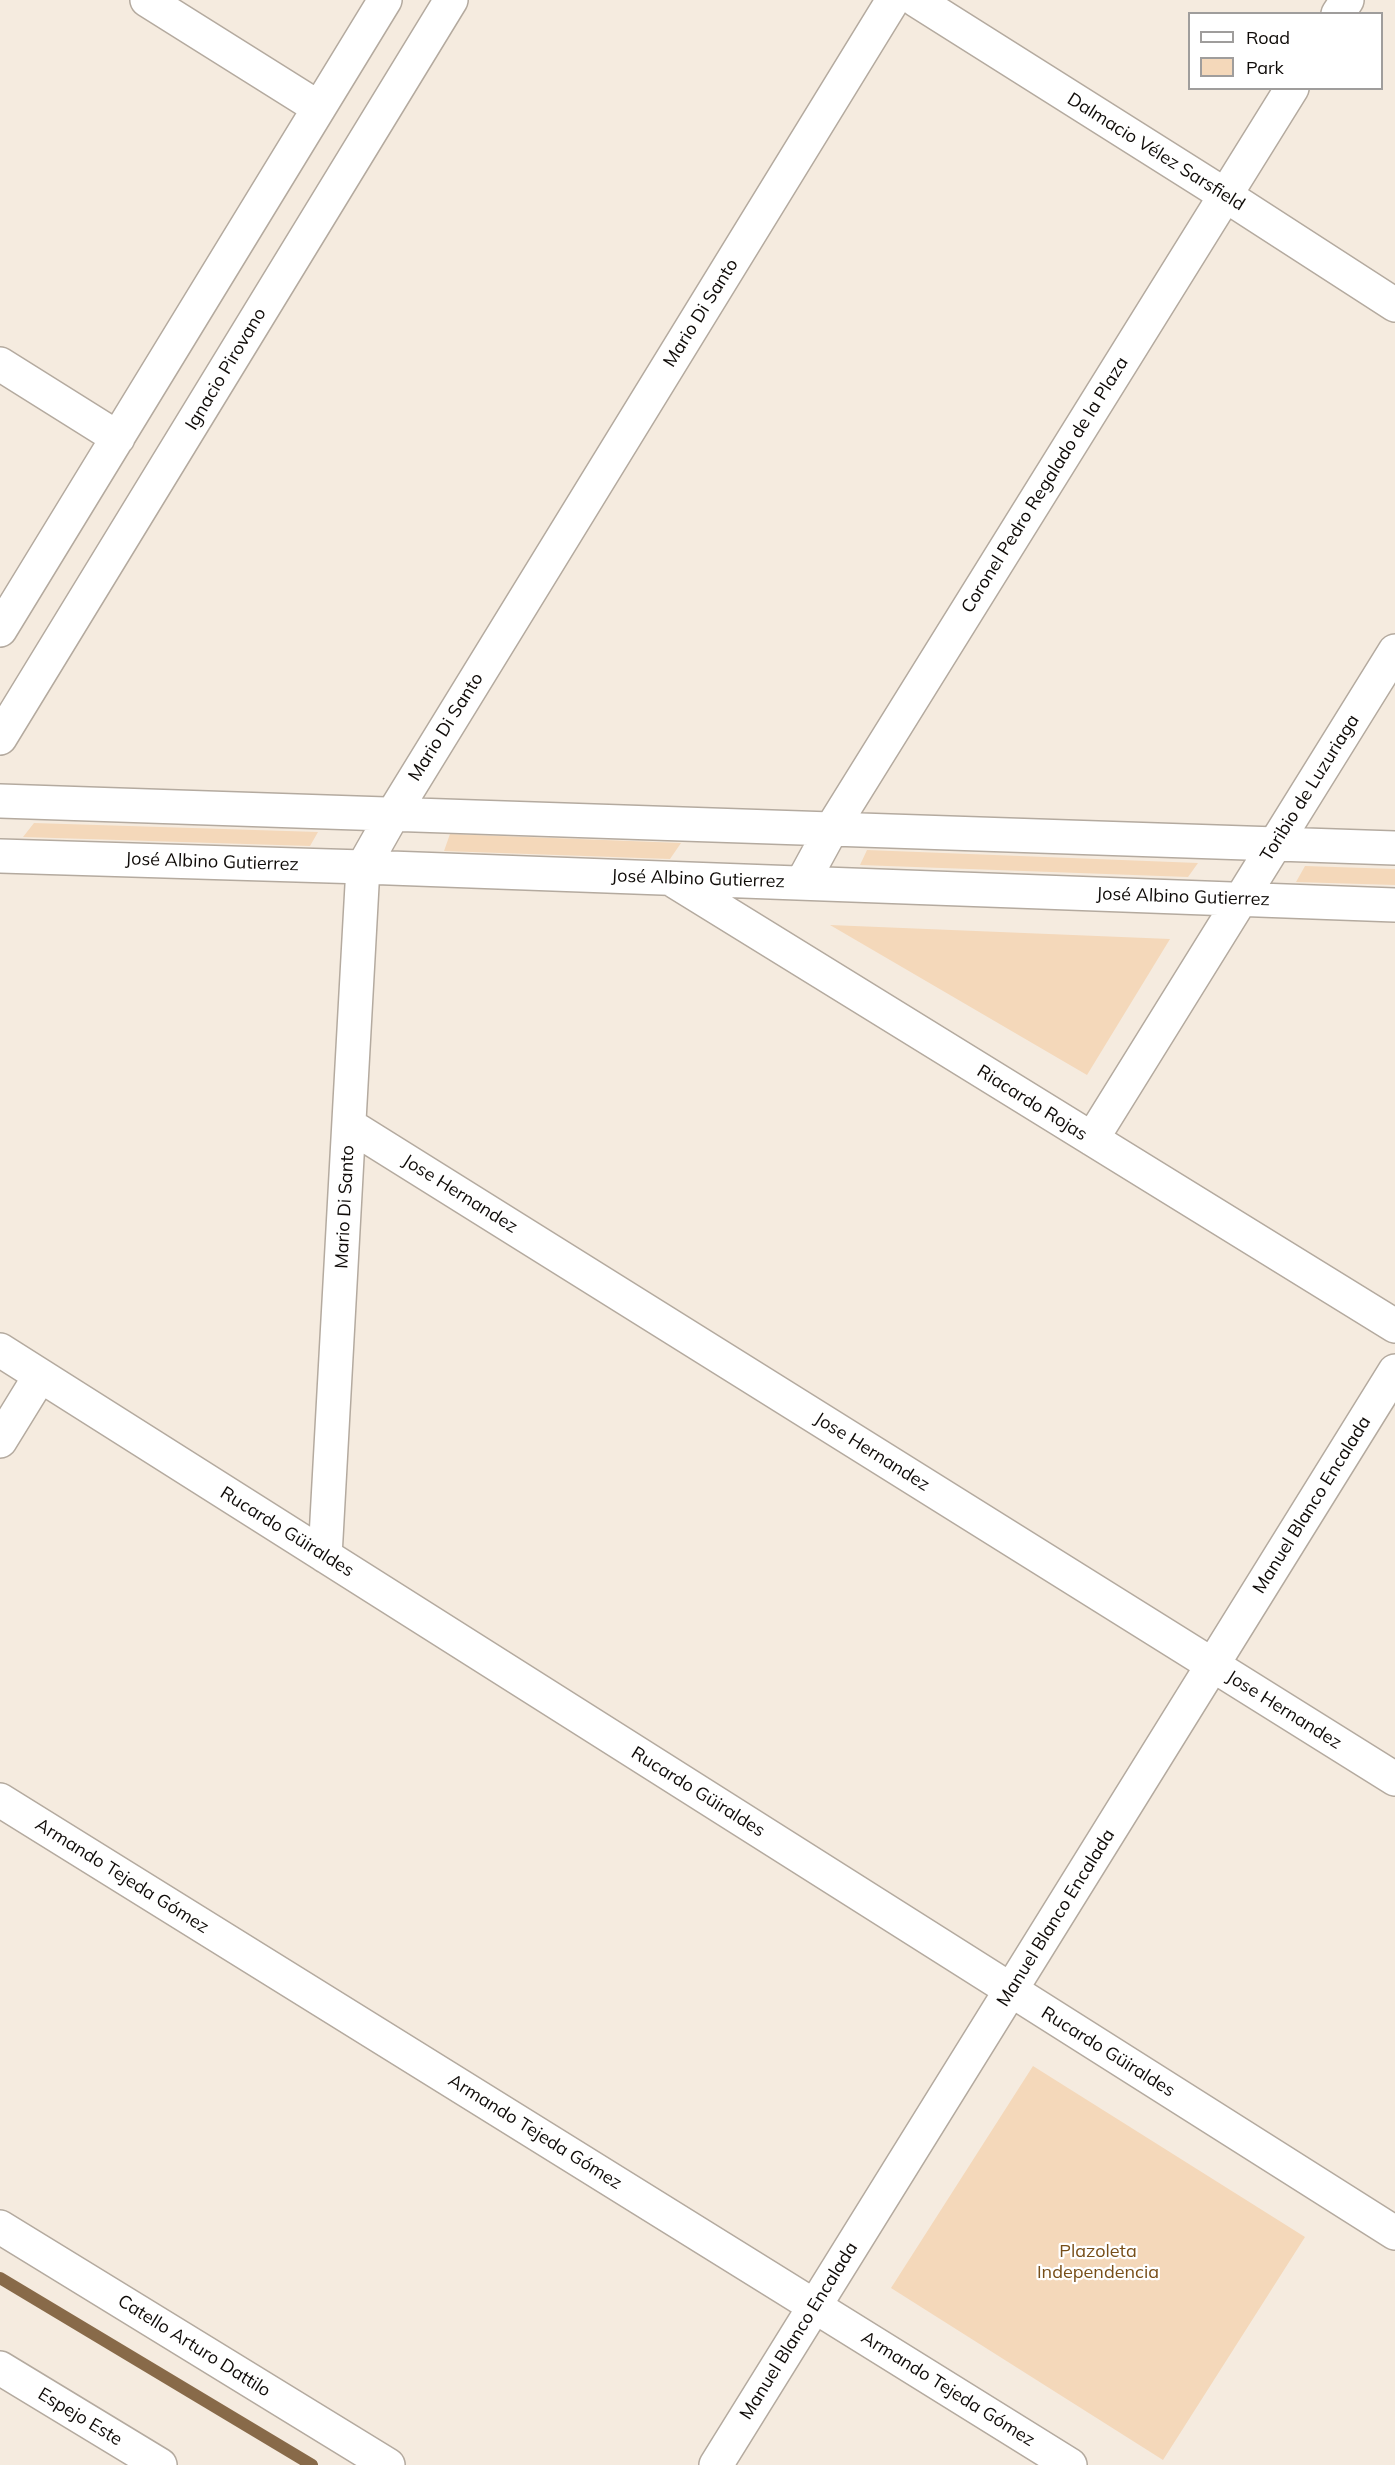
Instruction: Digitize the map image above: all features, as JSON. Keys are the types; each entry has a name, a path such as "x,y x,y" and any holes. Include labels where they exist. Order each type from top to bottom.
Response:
{"street":[{"path":"147,0 319,108"},
{"path":"0,630 385,0"},
{"name":"Ignacio Pirovano","path":"0,738 451,0"},
{"name":"Mario Di Santo","path":"325,1556 363,867 393,814 893,0"},
{"name":"Dalmacio Vélez Sarsfield","path":"916,0 1226,195 1395,305"},
{"name":"Coronel Pedro Regalado de la Plaza","path":"802,883 832,828 1291,90"},
{"path":"0,364 118,438"},
{"name":"Toribio de Luzuriaga","path":"1092,1139 1395,651"},
{"path":"0,801 1395,848"},
{"name":"José Albino Gutierrez","path":"0,855 1395,905"},
{"name":"Riacardo Rojas","path":"669,879 1395,1326"},
{"name":"Jose Hernandez","path":"349,1125 1395,1779"},
{"name":"Rucardo Güiraldes","path":"0,1350 1395,2233"},
{"name":"Manuel Blanco Encalada","path":"716,2465 1395,1371"},
{"path":"0,1441 40,1376"},
{"name":"Armando Tejeda Gómez","path":"0,1800 1070,2465"},
{"name":"Catello Arturo Dattilo","path":"0,2227 388,2465"},
{"name":"Espejo Este","path":"0,2368 147,2462"}],"green space":[{"path":"34,823 318,832 310,846 23,837"},
{"path":"450,834 681,843 670,859 444,851"},
{"path":"867,850 1198,863 1188,877 860,865"},
{"path":"1305,866 1395,869 1395,885 1296,882"},
{"path":"830,925 1170,939 1087,1075"},
{"name":"Plazoleta Independencia","path":"1033,2066 1305,2237 1163,2460 891,2288"}],"waterway":[{"path":"0,2278 312,2465"}]}
